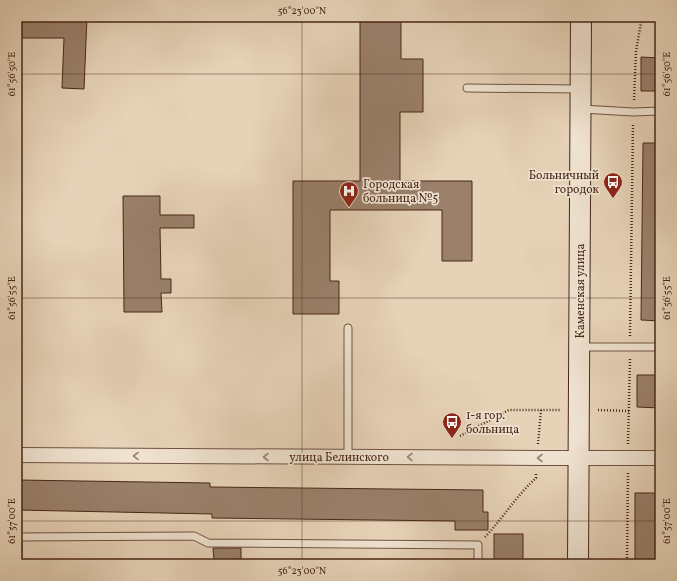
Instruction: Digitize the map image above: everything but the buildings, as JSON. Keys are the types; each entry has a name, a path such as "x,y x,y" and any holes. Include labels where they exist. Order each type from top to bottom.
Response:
{"street":[{"name":"Каменская улица","path":"578,564 581,17"},
{"name":"улица Белинского","path":"17,455 660,458"}],"lane":[{"path":"468,88 581,89"},
{"path":"580,109 633,112 660,111"},
{"path":"348,328 348,457"},
{"path":"580,347 660,347"},
{"path":"18,564 18,537 194,536 208,542 478,545 478,564"}],"path":[{"path":"627,564 633,112 636,51 642,17"},
{"path":"460,436 509,410 629,411"},
{"path":"478,545 496,526 527,486 536,478 541,410"}],"place":[{"name":"Больничный городок","path":"613,199"},
{"name":"Городская больница №5","path":"349,208"},
{"name":"1-я гор. больница","path":"452,439"}]}
